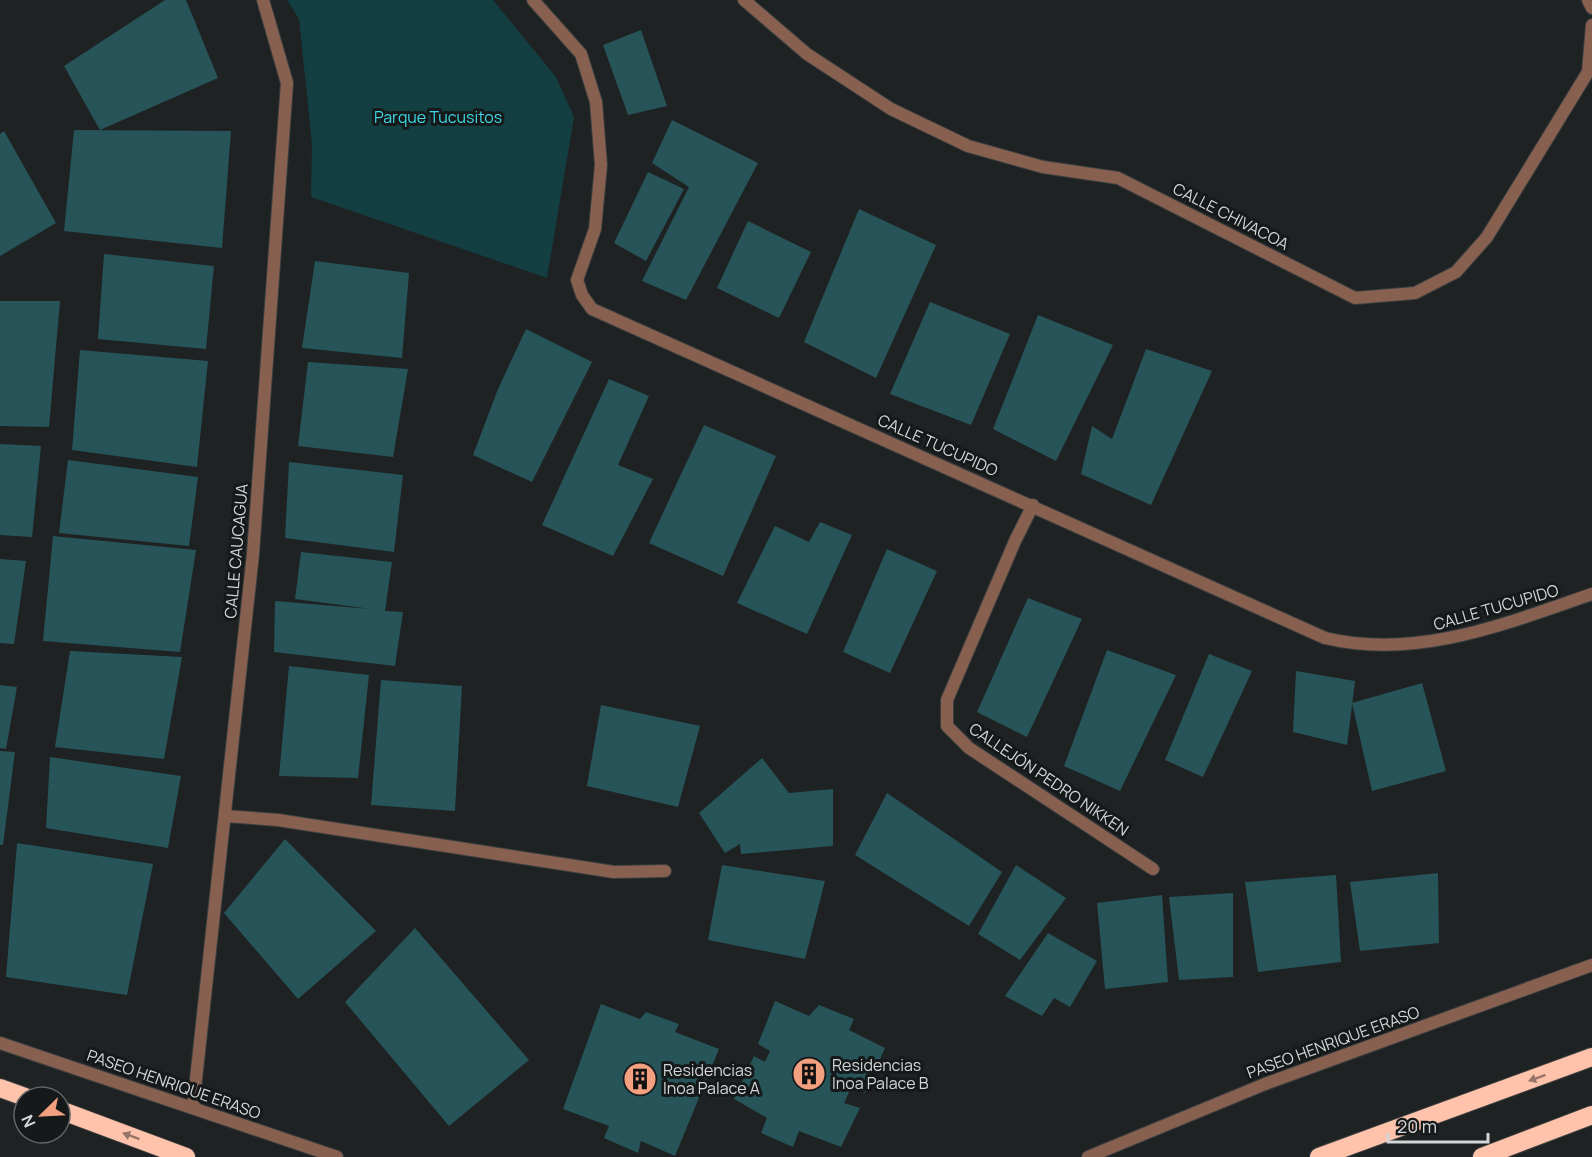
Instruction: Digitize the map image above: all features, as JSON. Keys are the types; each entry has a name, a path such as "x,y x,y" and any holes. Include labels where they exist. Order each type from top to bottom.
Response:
{"highway":[{"path":"1319,1157 1592,1057"},
{"path":"72,1114 186,1157"},
{"path":"1482,1157 1592,1115"}],"street":[{"name":"CALLE CAUCAGUA","path":"193,1107 254,554 287,82 263,0"},
{"name":"CALLE TUCUPIDO","path":"533,0 581,54 596,102 601,165 595,229 577,280 582,295 592,309 1325,638 1357,646 1432,643 1484,630 1592,594"},
{"name":"CALLE CHIVACOA","path":"744,0 807,54 891,109 968,146 1043,167 1118,178 1355,298 1415,293 1456,272 1487,237 1588,72 1592,25"},
{"path":"1588,0 1592,8"},
{"name":"CALLEJÓN PEDRO NIKKEN","path":"1033,505 1015,540 947,700 947,726 969,748 1153,869"},
{"path":"225,816 278,820 614,872 665,871"},
{"name":"PASEO HENRIQUE ERASO","path":"1088,1157 1265,1084 1592,965"},
{"name":"PASEO HENRIQUE ERASO","path":"0,1043 337,1157"}],"green space":[{"name":"Parque Tucusitos","path":"287,0 493,0 556,77 574,117 547,278 311,197 312,144 299,19"}],"building":[{"path":"165,0 186,0 218,78 100,130 64,66"},
{"path":"641,30 667,106 628,115 603,45"},
{"path":"672,120 758,163 686,300 642,281 689,187 652,163"},
{"path":"74,130 231,131 222,248 64,231"},
{"path":"4,131 56,223 0,256 0,134"},
{"path":"648,172 684,189 646,261 614,243"},
{"path":"859,209 936,245 876,378 804,342"},
{"path":"748,221 811,252 779,318 717,288"},
{"path":"104,254 214,266 206,349 98,339"},
{"path":"315,261 409,273 402,358 302,348"},
{"path":"0,301 60,301 49,427 0,426"},
{"path":"930,302 1010,334 971,425 890,394"},
{"path":"1038,315 1113,345 1056,461 993,429"},
{"path":"526,329 592,362 532,482 473,455 498,389"},
{"path":"1146,349 1212,371 1151,505 1081,474 1092,426 1112,439"},
{"path":"80,350 208,361 197,467 72,450"},
{"path":"308,362 408,369 393,457 298,446"},
{"path":"609,379 649,396 618,465 653,479 613,556 542,525"},
{"path":"704,425 776,456 723,576 649,543"},
{"path":"0,444 41,446 32,537 0,535"},
{"path":"68,460 198,477 189,546 59,533"},
{"path":"289,462 403,475 394,552 285,538"},
{"path":"820,522 852,535 807,634 737,603 775,526 809,542"},
{"path":"53,536 196,550 180,652 43,641"},
{"path":"887,549 937,571 890,673 843,652"},
{"path":"301,552 392,562 385,611 403,612 395,666 274,652 275,601 371,609 295,599"},
{"path":"0,559 26,561 14,644 0,643"},
{"path":"1028,598 1082,619 1027,737 977,712"},
{"path":"1107,650 1176,675 1120,791 1064,766"},
{"path":"70,651 182,657 164,759 55,747"},
{"path":"1209,654 1252,671 1203,777 1165,760"},
{"path":"289,666 369,675 358,778 279,776"},
{"path":"1296,671 1355,681 1347,745 1293,732"},
{"path":"381,680 462,686 455,811 371,805"},
{"path":"1422,683 1446,771 1372,791 1352,703"},
{"path":"0,685 17,687 6,749 0,748"},
{"path":"601,705 700,726 678,807 587,786"},
{"path":"0,751 15,752 3,845 0,845"},
{"path":"50,757 181,776 168,848 46,828"},
{"path":"762,758 789,793 833,789 833,846 741,854 740,844 725,853 699,813"},
{"path":"887,793 1002,872 969,926 855,855"},
{"path":"285,839 376,931 298,999 224,913"},
{"path":"17,843 153,864 127,995 6,977"},
{"path":"722,865 825,881 805,959 708,940"},
{"path":"1016,865 1066,898 1020,960 978,934"},
{"path":"1438,873 1439,943 1360,951 1350,882"},
{"path":"1336,875 1341,962 1258,972 1245,882"},
{"path":"1233,893 1233,977 1179,980 1169,897"},
{"path":"1162,895 1168,982 1105,989 1097,903"},
{"path":"415,928 529,1060 449,1126 345,1002"},
{"path":"1048,933 1097,961 1070,1007 1054,998 1042,1016 1005,996"},
{"name":"Residencias Inoa Palace B","path":"775,1001 809,1016 819,1005 854,1019 849,1030 885,1048 865,1093 852,1086 844,1103 860,1108 841,1147 799,1131 793,1147 761,1133 767,1118 734,1099 754,1056 765,1062 770,1051 758,1044"},
{"name":"Residencias Inoa Palace A","path":"601,1004 640,1019 646,1012 679,1024 675,1032 719,1049 675,1156 641,1141 638,1153 604,1138 609,1126 563,1109"}],"place":[{"name":"Residencias Inoa Palace B","path":"809,1074"},
{"name":"Residencias Inoa Palace A","path":"640,1079"}]}
